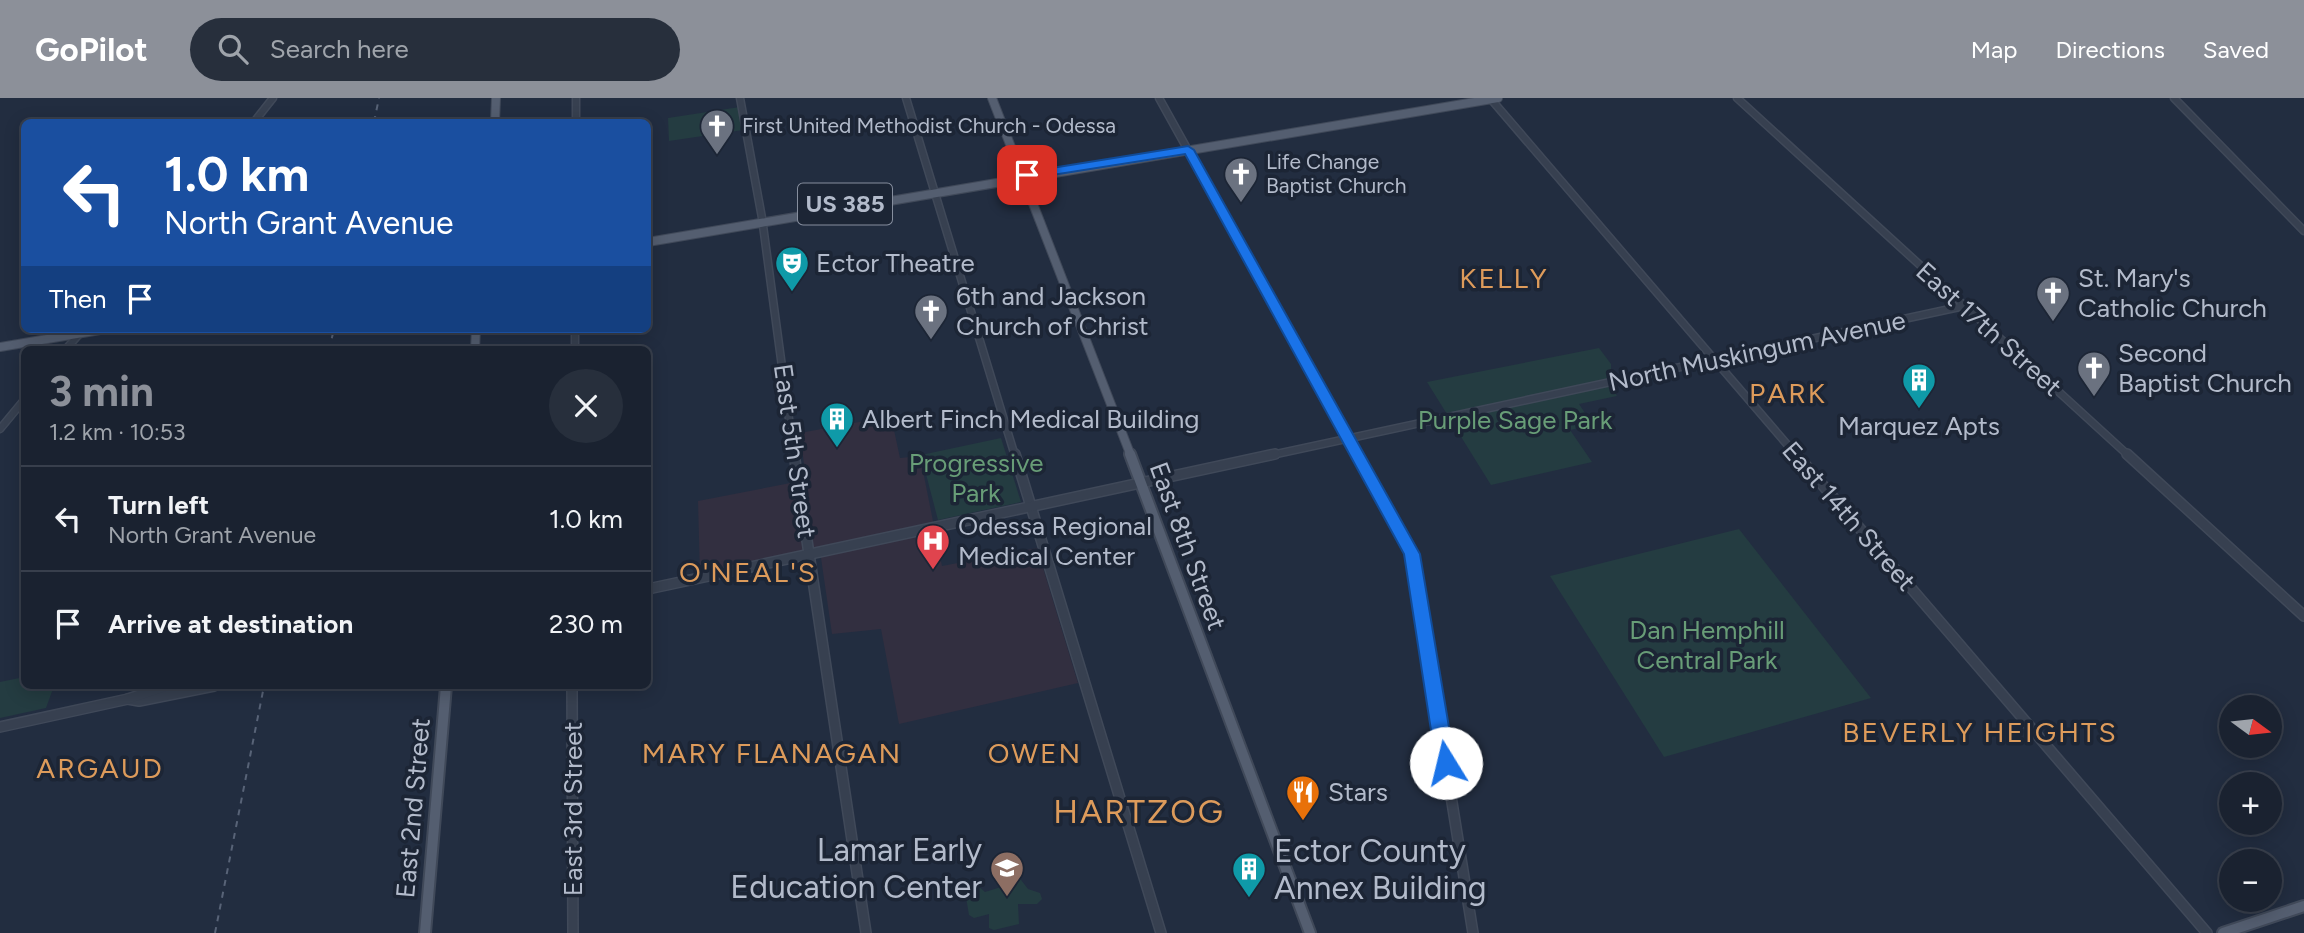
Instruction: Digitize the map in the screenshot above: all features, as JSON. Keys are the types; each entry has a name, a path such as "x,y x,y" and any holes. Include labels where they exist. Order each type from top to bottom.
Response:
{"main road":[{"path":"495,119 496,98"},
{"name":"East 8th Street","path":"992,98 1024,176 1310,933"},
{"name":"US 385","path":"651,238 1493,98"},
{"path":"0,347 71,333"},
{"name":"East 2nd Street","path":"425,933 446,689"},
{"path":"2223,933 2304,906"}],"street":[{"path":"256,119 273,98"},
{"path":"576,98 576,119"},
{"name":"East 5th Street","path":"740,98 762,220 866,933"},
{"path":"906,98 1161,933"},
{"path":"1159,98 1412,554 1473,933"},
{"name":"East 14th Street","path":"1493,98 2207,933"},
{"name":"East 17th Street","path":"1737,98 2304,615"},
{"path":"2174,98 2304,231"},
{"name":"North Muskingum Avenue","path":"651,588 1964,306"},
{"path":"0,429 21,404"},
{"path":"0,727 128,699 158,689"},
{"path":"128,699 139,701 200,689"},
{"name":"East 3rd Street","path":"572,689 573,933"}],"shaded area":[{"name":"Odessa Regional Medical Center","path":"891,416 900,458 920,456 942,566 1037,548 1078,683 899,724 881,629 832,634 820,551 700,576 698,501 806,480 800,433"}],"green space":[{"path":"740,107 743,130 669,141 668,118"},
{"name":"Purple Sage Park","path":"1599,348 1611,364 1611,386 1617,396 1579,404 1593,425 1570,430 1592,462 1491,485 1427,382"},
{"name":"Progressive Park","path":"1001,438 1021,502 938,520 921,455"},
{"name":"Dan Hemphill Central Park","path":"1739,529 1871,698 1664,757 1550,576"},
{"path":"21,678 21,689 53,689 46,708 0,718 0,682"},
{"path":"1011,873 1018,876 1028,889 1040,893 1042,899 1037,904 1018,904 1019,924 994,930 989,928 989,914 974,918 969,915 965,891 977,885 985,892 1001,887 1005,877"}],"railway":[{"path":"375,119 379,98"},
{"path":"330,346 333,333"},
{"path":"215,933 263,689"}],"place":[{"name":"First United Methodist Church - Odessa","path":"717,156"},
{"name":"Life Change Baptist Church","path":"1241,204"},
{"name":"Ector Theatre","path":"792,293"},
{"name":"St. Mary's Catholic Church","path":"2053,323"},
{"name":"6th and Jackson Church of Christ","path":"931,341"},
{"name":"Second Baptist Church","path":"2094,398"},
{"name":"Marquez Apts","path":"1919,410"},
{"name":"Albert Finch Medical Building","path":"837,449"},
{"name":"Odessa Regional Medical Center","path":"933,571"},
{"name":"Stars","path":"1303,822"},
{"name":"Lamar Early Education Center","path":"1007,898"},
{"name":"Ector County Annex Building","path":"1249,899"}],"district":[{"name":"KELLY","path":"1504,278"},
{"name":"PARK","path":"1788,393"},
{"name":"O'NEAL'S","path":"748,572"},
{"name":"BEVERLY HEIGHTS","path":"1980,732"},
{"name":"MARY FLANAGAN","path":"772,753"},
{"name":"OWEN","path":"1035,753"},
{"name":"ARGAUD","path":"100,768"},
{"name":"HARTZOG","path":"1139,811"}],"route":[{"path":"1027,175 1188,150 1412,554 1446,763"}]}
